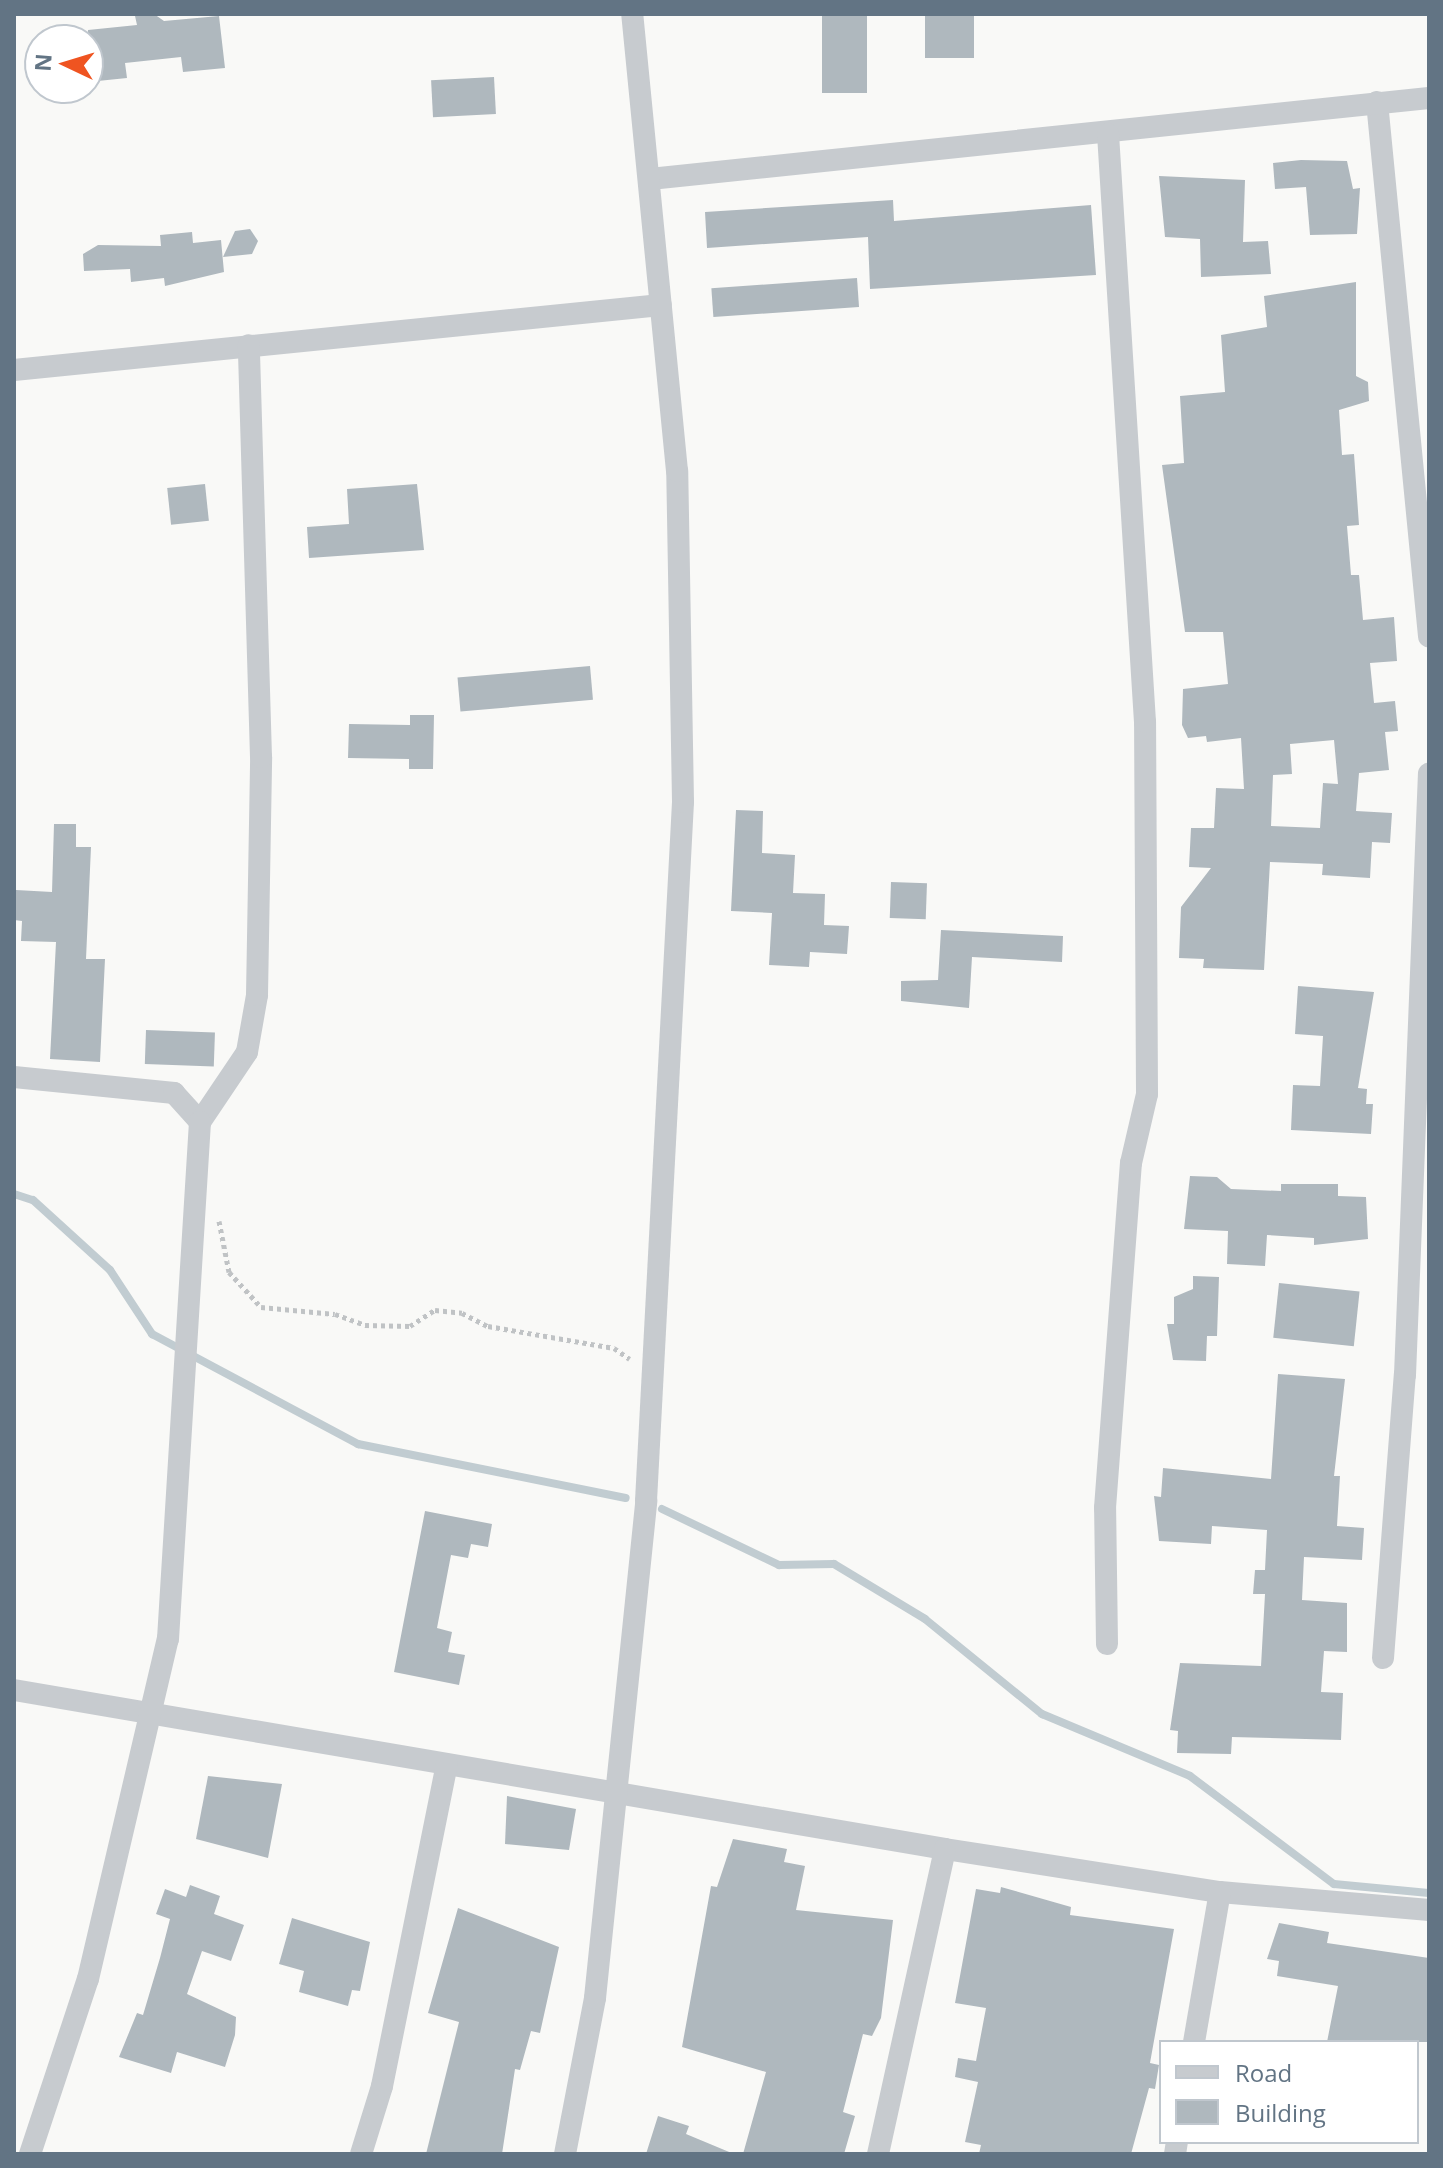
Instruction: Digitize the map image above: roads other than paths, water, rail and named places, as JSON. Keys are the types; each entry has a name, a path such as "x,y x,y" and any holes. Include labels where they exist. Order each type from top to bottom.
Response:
{"street":[{"path":"565,2154 595,1998 654,1366 675,1023 684,685 677,471 632,14"},
{"path":"650,179 1108,134 1429,98"},
{"path":"1377,102 1429,636"},
{"path":"1107,1644 1105,1508 1128,1195 1147,1094 1145,722 1108,134"},
{"path":"14,370 661,305"},
{"path":"30,2154 88,1979 168,1639 200,1122 247,1052 257,995 260,684 249,345"},
{"path":"1383,1658 1405,1375 1429,773"},
{"path":"14,1077 174,1093 200,1122"},
{"path":"14,1690 447,1765 615,1788 945,1849 1220,1892 1429,1910"},
{"path":"361,2154 447,1765"},
{"path":"878,2154 945,1849"},
{"path":"1194,2040 1220,1892"}],"waterway":[{"path":"14,1194 33,1200 110,1270 152,1334 358,1444 626,1498"},
{"path":"662,1509 779,1565 834,1564 925,1619 1042,1714 1190,1776 1334,1884 1429,1893"}]}
